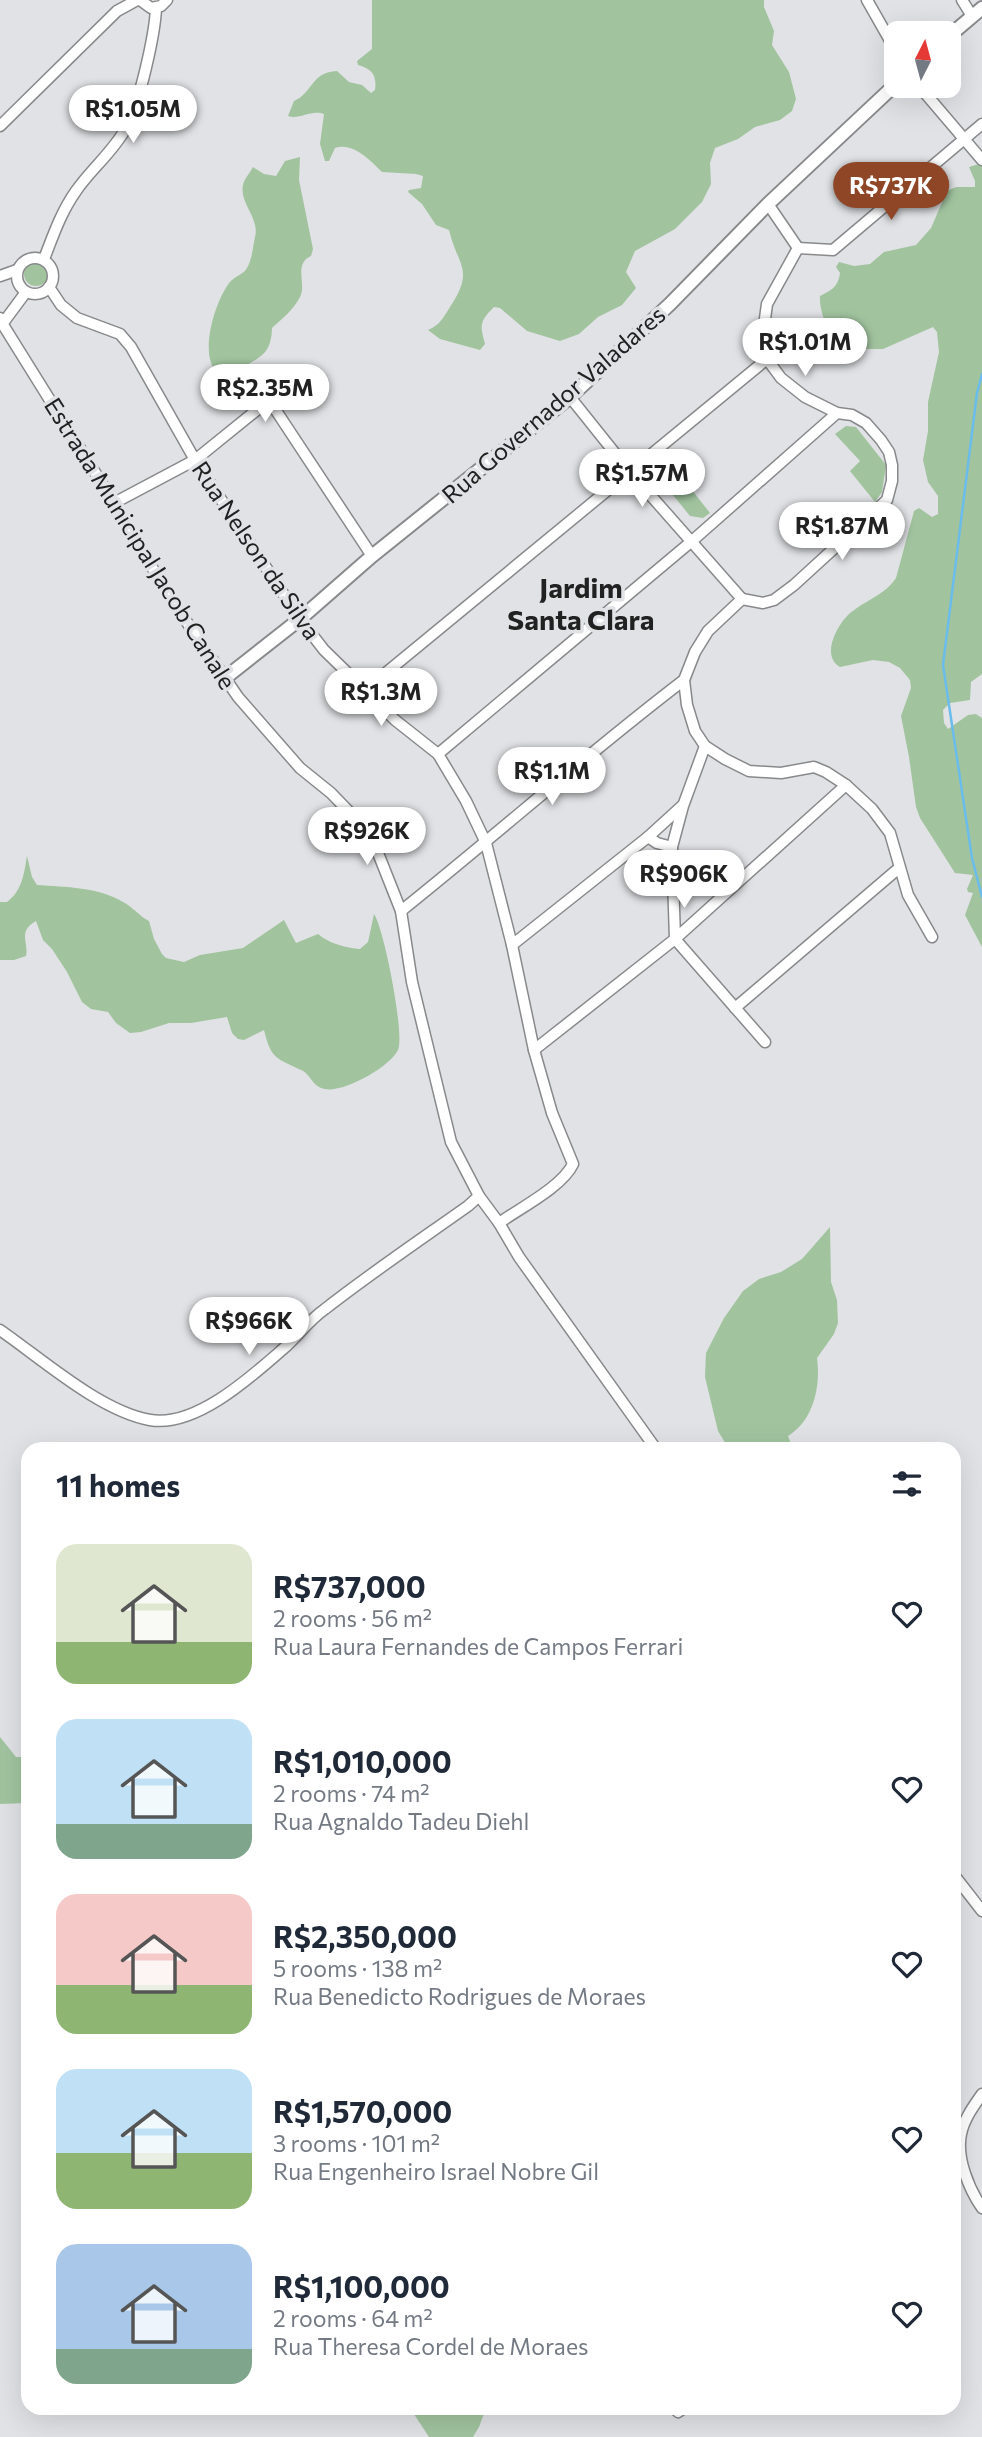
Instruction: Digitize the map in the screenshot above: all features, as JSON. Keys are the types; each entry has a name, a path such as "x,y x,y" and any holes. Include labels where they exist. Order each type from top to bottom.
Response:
{"street":[{"path":"0,126 117,11 139,0 146,7 156,8 167,0"},
{"path":"867,0 884,30"},
{"path":"961,26 977,12 962,0"},
{"path":"44,259 62,213 76,190 128,127 155,26 156,8"},
{"name":"Rua Governador Valadares","path":"225,678 570,397 670,304 768,204 884,95"},
{"path":"929,98 982,160"},
{"path":"799,248 833,250 982,124"},
{"path":"768,204 799,248"},
{"path":"570,397 630,472 742,599 763,603 774,600 887,500 892,481 889,452 866,423 852,415 836,413 806,397 781,378 767,359 764,326 767,304 799,248"},
{"path":"31,257 44,259 52,269 52,282 38,294 26,292 17,282 20,264 31,257"},
{"path":"0,276 17,270"},
{"name":"Rua Nelson da Silva","path":"49,287 61,305 77,318 120,334 131,347 195,460 300,619 324,650 395,720 438,754 486,842 512,945 534,1051 551,1113 573,1164 570,1172 558,1182 499,1223"},
{"path":"1,320 26,292"},
{"name":"Estrada Municipal Jacob Canale","path":"1,320 169,596 238,697 300,768 331,793 359,822 378,853 401,911 412,982 451,1142 479,1196 519,1257 651,1442"},
{"path":"365,690 767,359"},
{"path":"114,503 195,460 263,405 273,405 372,556"},
{"path":"438,754 692,541 836,413"},
{"path":"742,599 708,631 695,652 684,680 687,705 695,731 705,746 749,771 781,773 814,768 846,785 872,809 890,833 908,895 932,937"},
{"path":"401,911 684,680"},
{"path":"705,746 683,806 672,847 675,939 765,1042"},
{"path":"534,1051 675,939 846,785"},
{"path":"512,945 683,806"},
{"path":"648,837 672,847"},
{"path":"735,1008 899,868"},
{"path":"0,1330 75,1383 119,1410 149,1420 167,1421 205,1409 283,1349 322,1310 479,1196"},
{"path":"961,1884 982,1912"},
{"path":"961,2129 982,2094"},
{"path":"961,2155 971,2191 982,2208"}],"green space":[{"path":"372,0 764,0 764,7 774,31 772,45 789,72 796,99 792,111 780,120 755,127 738,139 715,148 710,163 711,184 702,202 675,229 635,251 626,272 636,288 622,305 598,317 579,334 560,341 527,331 500,308 494,307 482,324 485,344 480,350 440,339 428,330 445,315 458,294 463,276 449,230 436,225 422,204 408,192 421,188 423,176 382,172 361,153 342,147 335,148 329,161 325,161 320,144 324,114 288,116 294,101 328,72 337,71 349,82 362,85 371,93 375,90 372,73 358,65 357,61 372,49"},
{"path":"300,157 299,180 313,249 301,269 302,292 291,310 272,328 268,347 259,358 231,378 219,374 212,364 209,351 213,320 224,291 249,265 256,230 244,198 244,183 253,167 264,174 276,176 285,161"},
{"path":"982,163 982,674 971,682 970,700 950,703 943,710 944,723 948,729 968,715 976,714 982,718 982,947 965,915 973,893 967,889 973,875 955,873 920,818 916,807 901,716 911,688 910,680 900,668 889,662 873,660 840,667 834,662 831,649 835,634 848,615 886,589 896,578 914,511 919,508 932,517 938,514 938,496 928,482 923,460 928,431 928,402 939,352 937,332 933,327 883,349 843,349 826,324 820,296 836,285 840,273 836,267 839,262 854,266 870,264 884,252 916,245 931,228 947,191 956,187 975,187 969,167"},
{"path":"36,262 44,266 48,274 44,282 36,286 28,282 24,274 28,266"},
{"path":"846,426 856,427 886,465 882,492 875,502 850,471 860,461 835,434"},
{"path":"672,452 689,473 684,480 710,513 703,518 690,516 656,474 658,465"},
{"path":"27,856 32,877 37,885 103,893 123,902 149,921 154,939 166,958 184,962 200,955 243,948 284,920 296,943 318,934 349,948 360,949 368,942 374,914 383,939 392,982 399,1024 398,1050 386,1064 354,1083 325,1089 317,1086 304,1072 276,1056 269,1047 264,1030 244,1040 238,1039 232,1033 227,1017 191,1023 169,1023 130,1033 116,1023 108,1012 91,1009 82,1002 67,972 43,940 36,921 25,933 26,956 14,960 0,960 0,902 7,902 16,893 22,882"},
{"path":"830,1227 831,1282 837,1300 838,1323 834,1334 817,1358 818,1380 809,1412 797,1430 788,1436 790,1442 725,1442 718,1431 705,1377 706,1353 724,1318 743,1291 759,1279 781,1272 802,1259"},
{"path":"0,1737 16,1757 21,1757 21,1803 0,1804"},
{"path":"415,2415 483,2415 473,2437 429,2437"}],"waterway":[{"path":"982,374 977,393 943,665 972,858 982,897"}],"district":[{"name":"Jardim Santa Clara","path":"581,603"}]}
